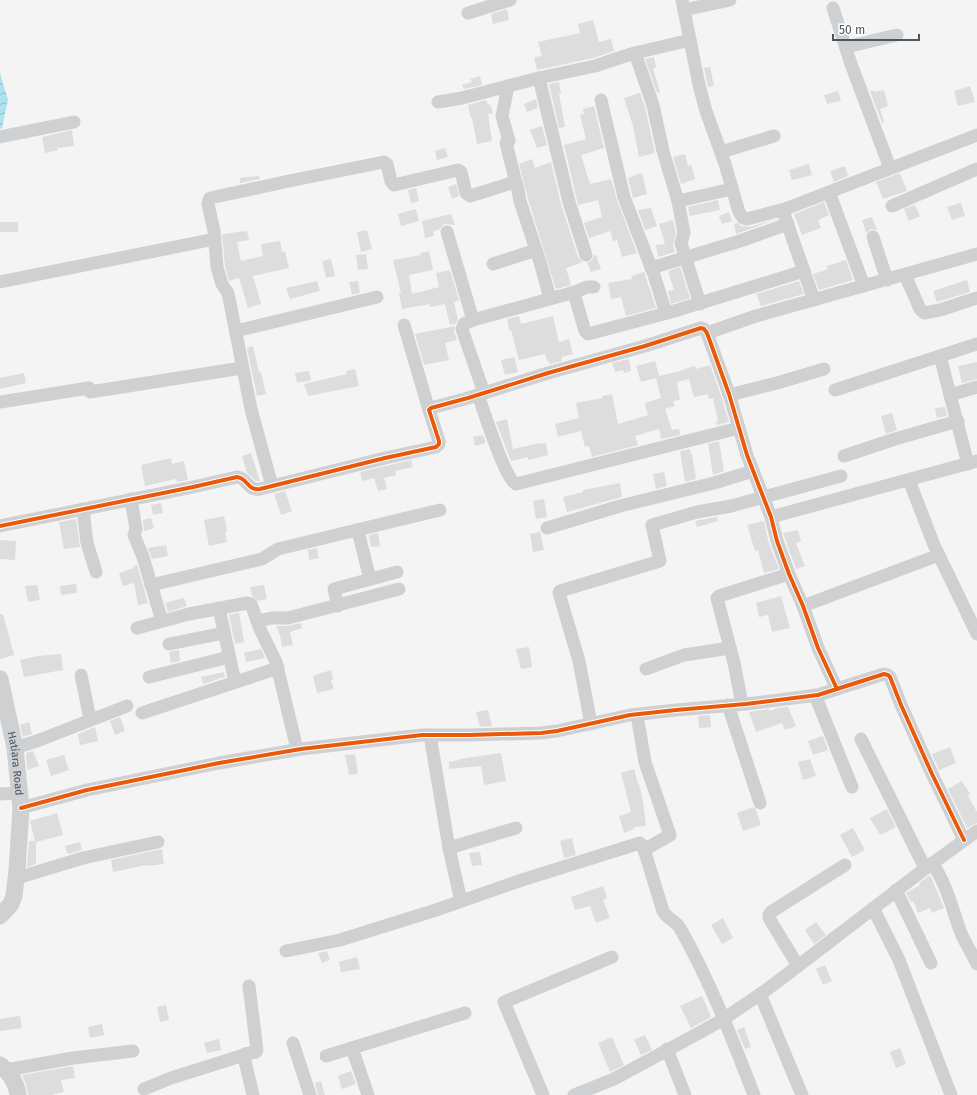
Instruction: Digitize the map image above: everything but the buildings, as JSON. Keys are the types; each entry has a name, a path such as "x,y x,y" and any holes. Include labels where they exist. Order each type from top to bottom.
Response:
{"street":[{"path":"468,13 510,0"},
{"path":"730,0 683,5 706,111 721,152 739,212 743,218 747,219 782,210 977,135"},
{"path":"833,8 890,168"},
{"path":"846,47 897,35"},
{"path":"438,102 462,98 539,78 595,66 635,53 690,40"},
{"path":"635,53 653,105 663,151 678,201 684,233 681,243 700,304"},
{"path":"539,78 570,202 586,255"},
{"path":"508,86 502,116 520,201 550,298"},
{"path":"601,100 624,197 651,268 666,313"},
{"path":"0,137 74,122"},
{"path":"721,152 774,136"},
{"path":"272,486 251,409 228,293 221,282 217,267 214,231 208,200 213,197 382,162 387,164 391,181 394,185 458,170 461,172 466,193 470,196 512,182 516,183"},
{"path":"892,206 977,169"},
{"path":"678,201 732,189"},
{"path":"829,192 864,286"},
{"path":"782,210 814,300"},
{"path":"651,268 740,241 788,224"},
{"path":"447,232 473,320"},
{"path":"873,237 887,280"},
{"path":"0,282 215,239"},
{"path":"493,264 536,250"},
{"path":"707,333 756,316 977,254"},
{"path":"575,292 575,297 585,331 588,334 700,304 804,270"},
{"path":"905,275 920,309 924,313 940,310 977,298"},
{"path":"594,287 588,287 575,292 473,320 464,324 462,329 481,394 504,466 512,482 516,484 739,428"},
{"path":"236,331 377,297"},
{"path":"0,526 193,487 237,476 255,490 436,447 439,444 439,441 404,325"},
{"path":"429,410 431,408 645,346 701,328 706,330 737,417 739,428 753,471 771,517 777,541 789,574 803,606 818,648 837,690"},
{"path":"835,390 977,344"},
{"path":"771,517 973,462 958,421 940,356"},
{"path":"0,402 242,368"},
{"path":"729,395 824,369"},
{"path":"950,395 977,388"},
{"path":"844,456 895,439 958,421"},
{"path":"547,528 620,506 753,471"},
{"path":"591,724 579,661 559,592 660,560 652,524 841,476"},
{"path":"909,480 939,555 977,634"},
{"path":"131,499 136,529 134,535 143,557 162,621"},
{"path":"83,509 87,543 96,572"},
{"path":"151,585 262,559 278,549 440,510"},
{"path":"358,530 370,579"},
{"path":"803,606 939,555"},
{"path":"338,606 334,589 396,572"},
{"path":"742,704 718,597 789,574"},
{"path":"257,621 272,618 288,618 399,589"},
{"path":"138,628 189,614 249,603 252,605 260,629 278,668 297,749"},
{"path":"219,608 235,682"},
{"path":"169,644 224,633"},
{"path":"646,669 684,656 730,648"},
{"path":"149,677 229,657"},
{"path":"142,713 278,668"},
{"path":"0,794 21,800 87,790 219,763 297,749 430,735 541,733 636,715 815,695 837,690 884,674 890,677 932,774 964,840"},
{"path":"81,675 90,719"},
{"name":"Hatiara Road","path":"0,679 15,748 21,800 17,878 14,896 11,904 0,916"},
{"path":"815,695 852,786"},
{"path":"728,705 760,803"},
{"path":"15,748 127,706"},
{"path":"636,715 645,762 670,835 644,850"},
{"path":"430,735 449,848 462,901"},
{"path":"860,739 929,866 940,874 953,906 962,936 977,964"},
{"path":"449,848 516,828"},
{"path":"575,1095 614,1078 724,1018 798,966 896,890 977,831"},
{"path":"17,878 83,858 158,842"},
{"path":"286,951 333,942 638,843 642,844 663,911 666,916 680,927 710,986 754,1095"},
{"path":"798,966 769,918 769,915 845,865"},
{"path":"896,890 931,964"},
{"path":"873,908 899,960 951,1095"},
{"path":"543,1095 504,1002 612,957"},
{"path":"144,1089 171,1078 256,1052 257,1050 249,986"},
{"path":"760,994 802,1095"},
{"path":"326,1056 465,1013"},
{"path":"293,1043 310,1095"},
{"path":"352,1048 368,1095"},
{"path":"667,1049 686,1095"},
{"path":"18,1095 16,1085 3,1067 133,1051"},
{"path":"244,1055 253,1095"}],"water":[{"path":"0,73 8,100 2,128 0,129"}],"cycle path":[{"path":"0,526 237,477 241,478 252,488 260,489 436,447 439,444 439,441 429,410 431,408 645,346 701,328 707,333 729,394 747,455 771,517 777,541 789,574 803,606 818,648 837,689"},
{"path":"21,808 87,790 219,763 301,749 422,735 541,733 557,731 630,715 746,704 818,695 884,674 890,677 932,774 964,840"}]}
